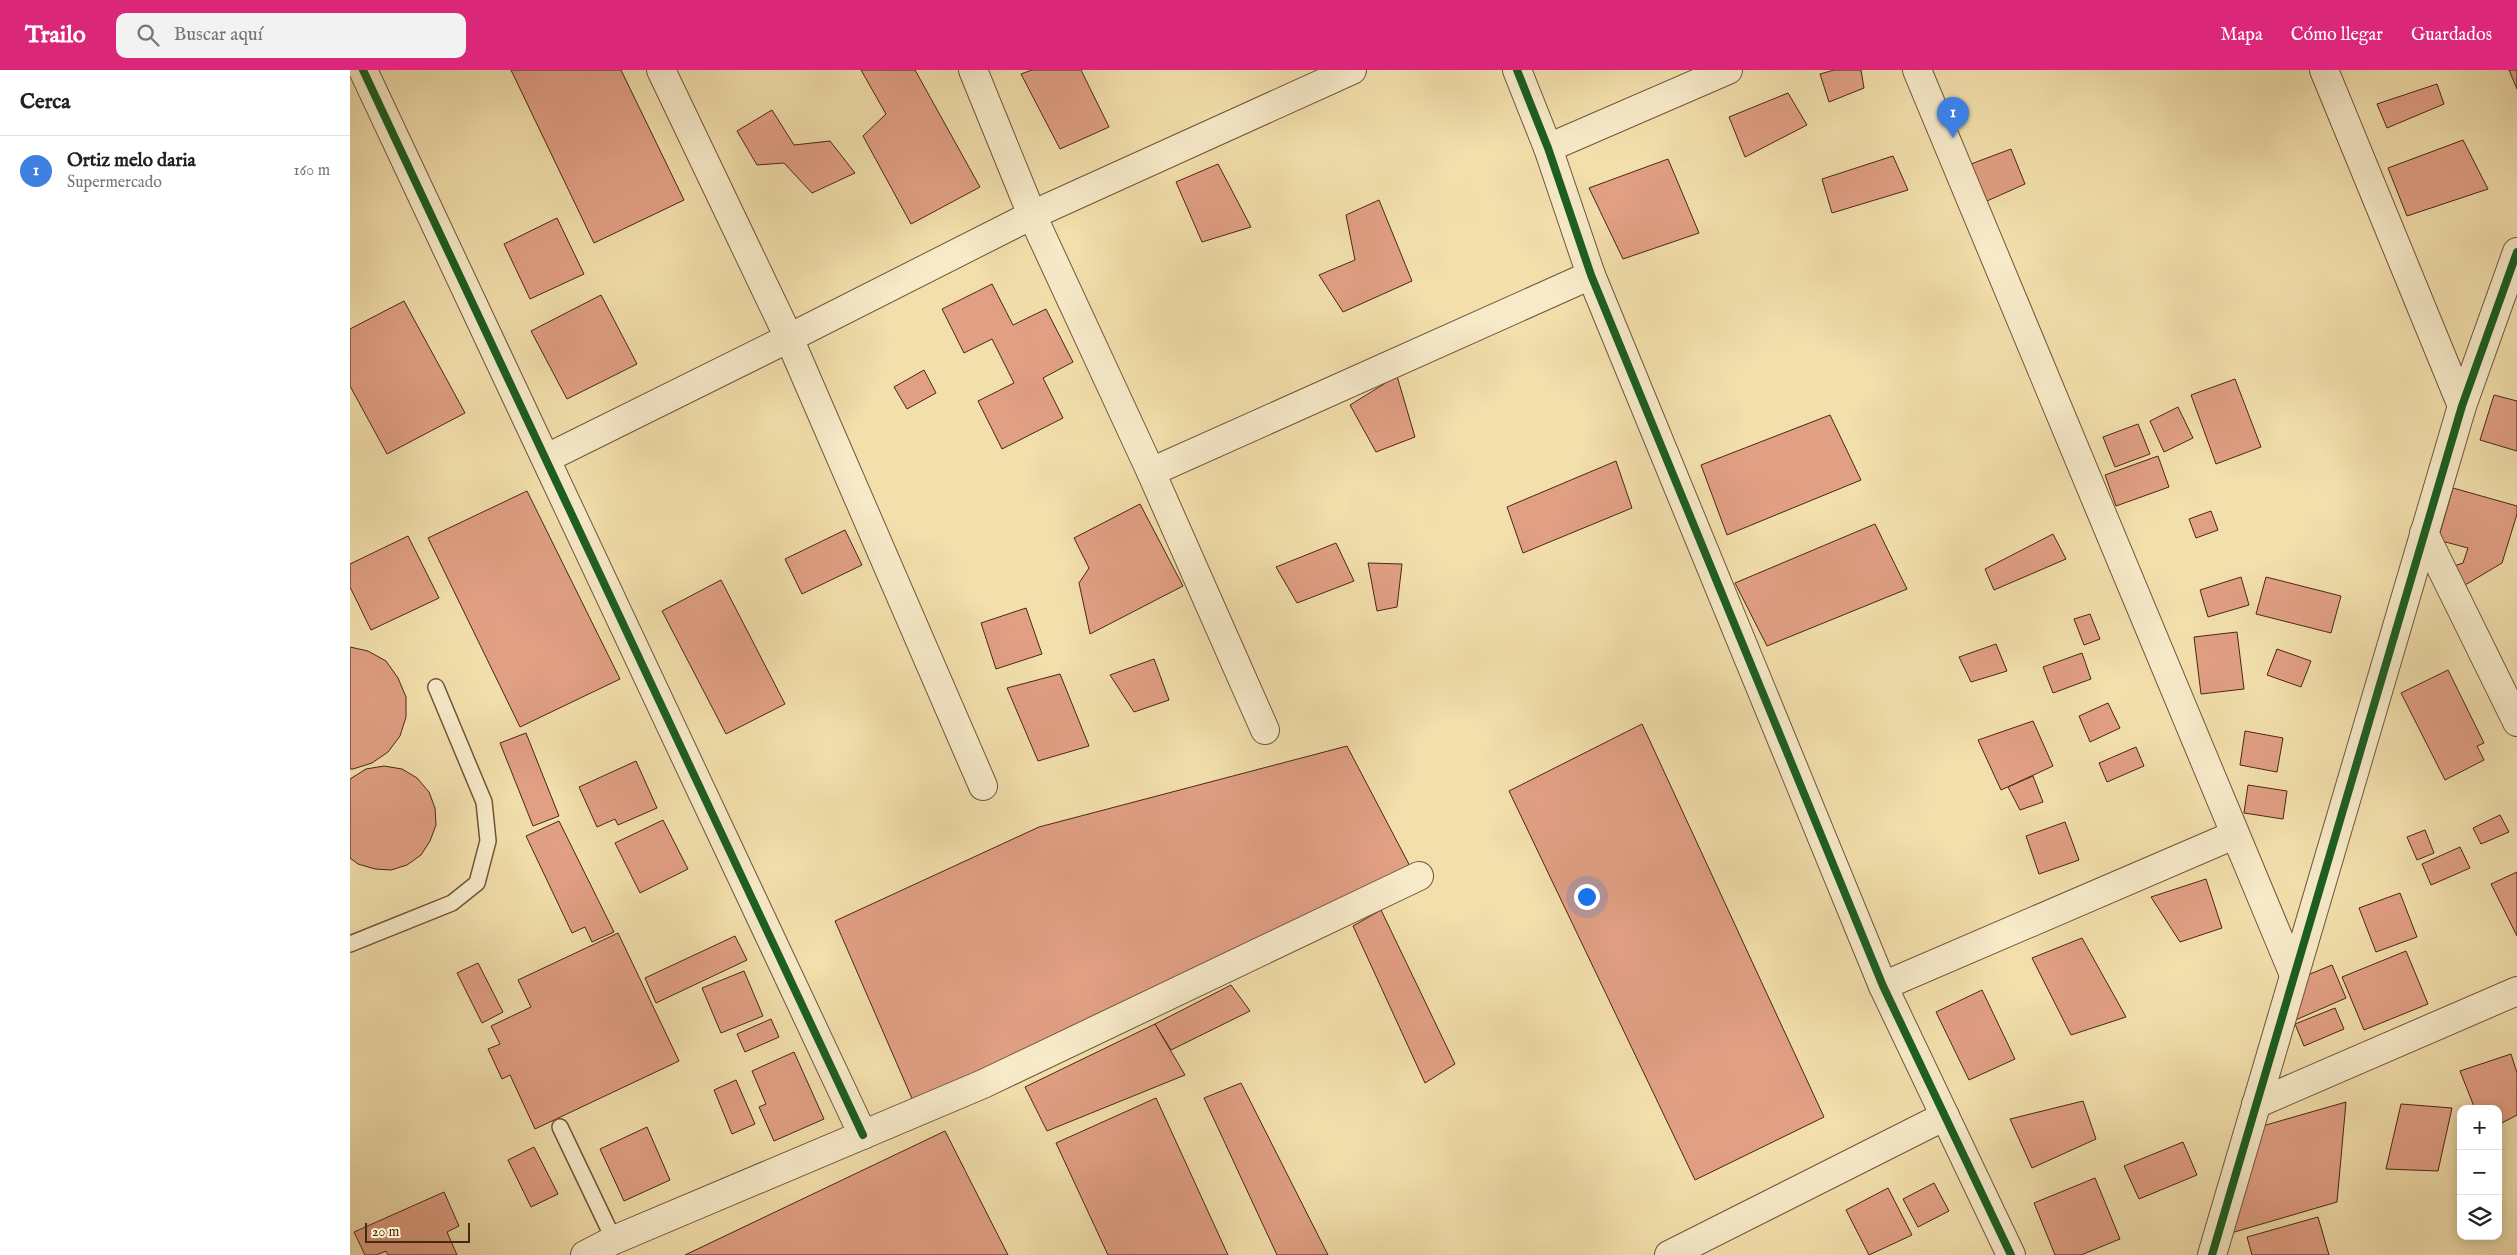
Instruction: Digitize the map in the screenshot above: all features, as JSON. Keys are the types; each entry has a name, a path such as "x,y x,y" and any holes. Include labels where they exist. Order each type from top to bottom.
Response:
{"street":[{"path":"363,70 547,458 863,1135"},
{"path":"661,70 790,338 984,786"},
{"path":"972,70 1032,215 1151,472 1265,730"},
{"path":"547,458 790,338 1032,215 1352,70"},
{"path":"1517,70 1548,148 1591,275 1883,986 2011,1255"},
{"path":"1548,148 1728,70"},
{"path":"1918,70 2234,835 2294,975"},
{"path":"2324,70 2462,406"},
{"path":"2212,1255 2462,406 2517,252"},
{"path":"1151,472 1591,275"},
{"path":"2424,533 2517,722"},
{"path":"1883,986 2234,835"},
{"path":"585,1255 614,1240 984,1084 1419,876"},
{"path":"2256,1104 2517,992"},
{"path":"1669,1255 1945,1116"}],"lane":[{"path":"350,944 452,903 477,883 488,842 484,802 436,687"},
{"path":"560,1127 614,1240"}],"building":[{"path":"511,70 621,70 684,200 594,243"},
{"path":"861,70 915,70 980,187 911,224 863,136 886,114"},
{"path":"1032,70 1081,70 1109,127 1060,149 1021,74"},
{"path":"1834,70 1861,70 1864,88 1829,102 1820,74"},
{"path":"2509,70 2517,70 2517,89"},
{"path":"2437,84 2444,104 2387,128 2377,104"},
{"path":"1788,93 1807,125 1745,157 1729,117"},
{"path":"772,110 794,145 830,141 855,173 812,193 784,163 757,165 737,131"},
{"path":"2463,140 2488,189 2407,216 2388,168"},
{"path":"2011,149 2025,184 1987,201 1971,164"},
{"path":"1893,156 1908,190 1832,213 1822,179"},
{"path":"1668,159 1699,233 1623,259 1589,188"},
{"path":"1218,164 1251,227 1202,242 1176,182"},
{"path":"1379,200 1412,281 1343,312 1319,275 1355,260 1346,215"},
{"path":"557,218 584,274 530,299 504,244"},
{"path":"992,284 1013,325 1046,309 1073,362 1043,378 1063,418 1002,449 978,401 1014,383 992,339 964,353 942,309"},
{"path":"601,295 637,364 567,399 531,331"},
{"path":"404,301 465,413 387,454 350,386 350,329"},
{"path":"924,370 936,393 907,409 894,387"},
{"path":"1397,376 1415,437 1376,452 1350,405"},
{"path":"2235,379 2261,447 2216,464 2191,395"},
{"path":"2494,395 2517,401 2517,451 2480,440"},
{"path":"2178,407 2193,438 2164,452 2150,421"},
{"path":"1830,415 1861,480 1727,535 1701,465"},
{"path":"2138,424 2150,454 2115,467 2103,437"},
{"path":"2158,456 2169,487 2116,506 2105,475"},
{"path":"1616,461 1632,508 1523,553 1507,507"},
{"path":"2453,488 2517,506 2517,514 2502,563 2455,591 2448,568 2463,563 2468,548 2438,540"},
{"path":"527,491 620,679 520,727 428,538"},
{"path":"1140,504 1183,586 1090,634 1079,583 1089,568 1074,538"},
{"path":"2211,511 2218,530 2196,538 2189,519"},
{"path":"1875,524 1907,589 1767,646 1735,583"},
{"path":"845,530 862,565 802,594 785,559"},
{"path":"2053,534 2066,559 1994,590 1985,569"},
{"path":"408,536 439,598 371,630 350,587 350,564"},
{"path":"1336,543 1354,581 1297,603 1276,567"},
{"path":"1368,563 1402,564 1397,607 1377,611"},
{"path":"2241,577 2249,605 2208,617 2200,590"},
{"path":"2266,577 2341,596 2331,633 2256,614"},
{"path":"721,580 785,704 726,734 662,611"},
{"path":"1026,608 1042,654 996,669 981,623"},
{"path":"2090,614 2100,639 2084,645 2074,619"},
{"path":"2237,632 2244,689 2201,694 2194,637"},
{"path":"1996,644 2007,671 1971,682 1959,657"},
{"path":"350,647 368,651 386,661 398,678 406,697 406,717 400,736 388,752 372,763 353,769 350,769"},
{"path":"2277,649 2311,661 2301,687 2267,675"},
{"path":"2082,653 2091,679 2053,693 2043,667"},
{"path":"1154,659 1169,700 1134,712 1110,675"},
{"path":"2448,670 2484,743 2477,746 2484,760 2445,780 2401,693"},
{"path":"1060,674 1089,746 1038,761 1007,688"},
{"path":"2108,703 2120,728 2090,742 2079,716"},
{"path":"2033,721 2053,766 2001,790 1978,740"},
{"path":"1642,724 1824,1117 1695,1180 1509,791"},
{"path":"2245,731 2283,738 2277,772 2240,765"},
{"path":"526,733 559,816 533,826 500,743"},
{"path":"1347,746 1412,870 917,1110 835,921 1039,827"},
{"path":"2136,747 2144,766 2107,782 2099,763"},
{"path":"636,761 657,808 618,825 615,819 597,827 579,787"},
{"path":"384,766 402,769 417,778 429,792 435,808 436,825 430,841 421,855 407,865 391,870 375,869 358,864 350,858 350,779 366,769"},
{"path":"2033,776 2043,802 2020,810 2008,787"},
{"path":"2248,785 2287,791 2283,819 2244,813"},
{"path":"2500,815 2509,832 2481,844 2473,828"},
{"path":"663,820 688,869 640,893 615,843"},
{"path":"559,821 614,932 592,942 585,927 572,933 526,836"},
{"path":"2065,822 2079,860 2039,874 2026,836"},
{"path":"2425,830 2434,853 2417,860 2407,837"},
{"path":"2460,847 2470,868 2431,885 2422,864"},
{"path":"2517,872 2517,936 2491,884"},
{"path":"2206,879 2222,928 2180,942 2151,897"},
{"path":"2400,893 2417,937 2376,952 2359,908"},
{"path":"1381,910 1455,1064 1425,1083 1353,926"},
{"path":"618,933 679,1061 535,1129 510,1075 502,1079 488,1049 500,1044 491,1026 531,1007 518,980"},
{"path":"735,936 747,960 656,1003 645,978"},
{"path":"2082,938 2126,1017 2071,1035 2032,958"},
{"path":"2406,951 2428,1004 2364,1030 2342,977"},
{"path":"478,963 503,1012 482,1023 457,973"},
{"path":"2332,965 2346,998 2291,1022 2298,979"},
{"path":"744,971 763,1016 721,1033 702,988"},
{"path":"1231,985 1250,1011 1171,1050 1155,1024"},
{"path":"1982,990 2015,1059 1969,1080 1936,1012"},
{"path":"2335,1008 2344,1029 2304,1046 2295,1024"},
{"path":"771,1019 779,1037 745,1052 737,1034"},
{"path":"1155,1024 1185,1075 1047,1131 1025,1087"},
{"path":"794,1052 824,1119 774,1141 759,1107 766,1104 752,1071"},
{"path":"2511,1054 2517,1073 2517,1115 2502,1123 2502,1105 2473,1105 2460,1071"},
{"path":"736,1080 755,1124 732,1134 714,1090"},
{"path":"1241,1083 1328,1255 1277,1255 1204,1098"},
{"path":"1156,1098 1228,1255 1108,1255 1056,1143"},
{"path":"2083,1101 2096,1139 2032,1168 2010,1119"},
{"path":"2346,1102 2337,1202 2231,1233 2259,1127"},
{"path":"2401,1104 2452,1108 2438,1171 2386,1169"},
{"path":"647,1127 670,1180 624,1201 600,1149"},
{"path":"945,1131 1008,1255 685,1255"},
{"path":"2183,1142 2197,1175 2139,1199 2124,1166"},
{"path":"534,1147 558,1194 531,1207 508,1160"},
{"path":"2095,1178 2120,1239 2081,1255 2055,1255 2034,1203"},
{"path":"1934,1183 1949,1211 1918,1227 1903,1199"},
{"path":"1888,1188 1912,1235 1869,1255 1846,1210"},
{"path":"444,1192 459,1226 447,1232 457,1255 388,1255 386,1251 376,1255 365,1255 354,1232"},
{"path":"2318,1217 2329,1255 2252,1255 2247,1237"}],"cycle path":[{"path":"363,70 863,1135"},
{"path":"1517,70 1548,148 1591,275 1883,986 2011,1255"},
{"path":"2212,1255 2462,406 2517,252"}],"place":[{"name":"Ortiz melo daria","path":"1953,138"}]}
